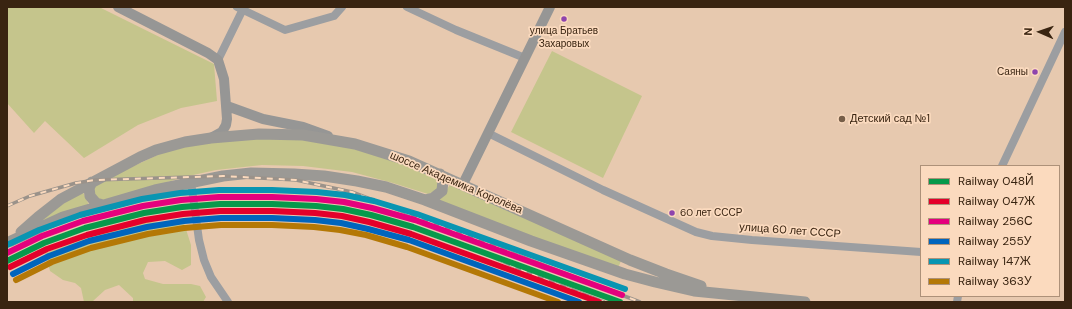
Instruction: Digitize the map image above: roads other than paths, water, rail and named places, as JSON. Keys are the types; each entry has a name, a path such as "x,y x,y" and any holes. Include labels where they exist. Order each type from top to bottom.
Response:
{"highway":[{"name":"шоссе Академика Королёва","path":"9,243 61,199 156,150 185,142 244,134 303,135 379,150 409,161 630,260 666,274 726,293"},
{"name":"шоссе Академика Королёва","path":"9,243 63,217 156,190 223,176 251,173 301,174 357,181 425,200 531,241 625,274 694,291 804,302"},
{"path":"425,200 433,198 442,191 443,180 440,174"},
{"path":"92,182 89,188 90,196 96,203 103,205"}],"main road":[{"path":"118,7 208,53 218,60 224,79 227,119 224,129 219,134 211,138"},
{"path":"463,184 550,7"},
{"path":"226,106 263,119 303,127 338,141"}],"street":[{"path":"218,60 241,8 285,30 288,30 334,16 342,7"},
{"path":"407,7 456,30 525,58"},
{"path":"1002,165 1065,32"},
{"name":"улица 60 лет СССР","path":"488,133 603,190 696,232 712,236 752,240 920,252"},
{"path":"191,182 199,240 204,260 211,277 228,302"}],"railway":[{"path":"7,206 30,196 76,183 95,180 223,176 296,180 352,192 640,302"},
{"path":"455,241 541,278 604,302"}],"rail line":[{"name":"147Ж","path":"7,245 39,230 80,215 142,199 180,193 219,190 317,192 345,195 374,201 417,214 625,289"},
{"name":"256С","path":"7,253 42,236 83,221 143,206 181,200 219,197 316,199 344,202 415,220 622,295"},
{"name":"048Й","path":"7,261 44,243 85,228 144,213 182,207 220,204 316,206 343,209 371,215 413,227 620,302"},
{"name":"047Ж","path":"10,267 47,249 87,235 145,220 183,214 220,211 315,213 342,216 411,234 599,302"},
{"name":"255У","path":"13,274 49,256 89,241 147,227 184,221 221,218 315,220 341,223 409,240 579,302"},
{"name":"363У","path":"16,280 52,262 91,248 148,234 184,228 221,225 272,225 314,227 366,235 407,247 558,302"}],"place":[{"name":"улица Братьев Захаровых","path":"564,19"},
{"name":"Саяны","path":"1035,72"},
{"name":"Детский сад №1","path":"842,119"},
{"name":"60 лет СССР","path":"672,213"}]}
